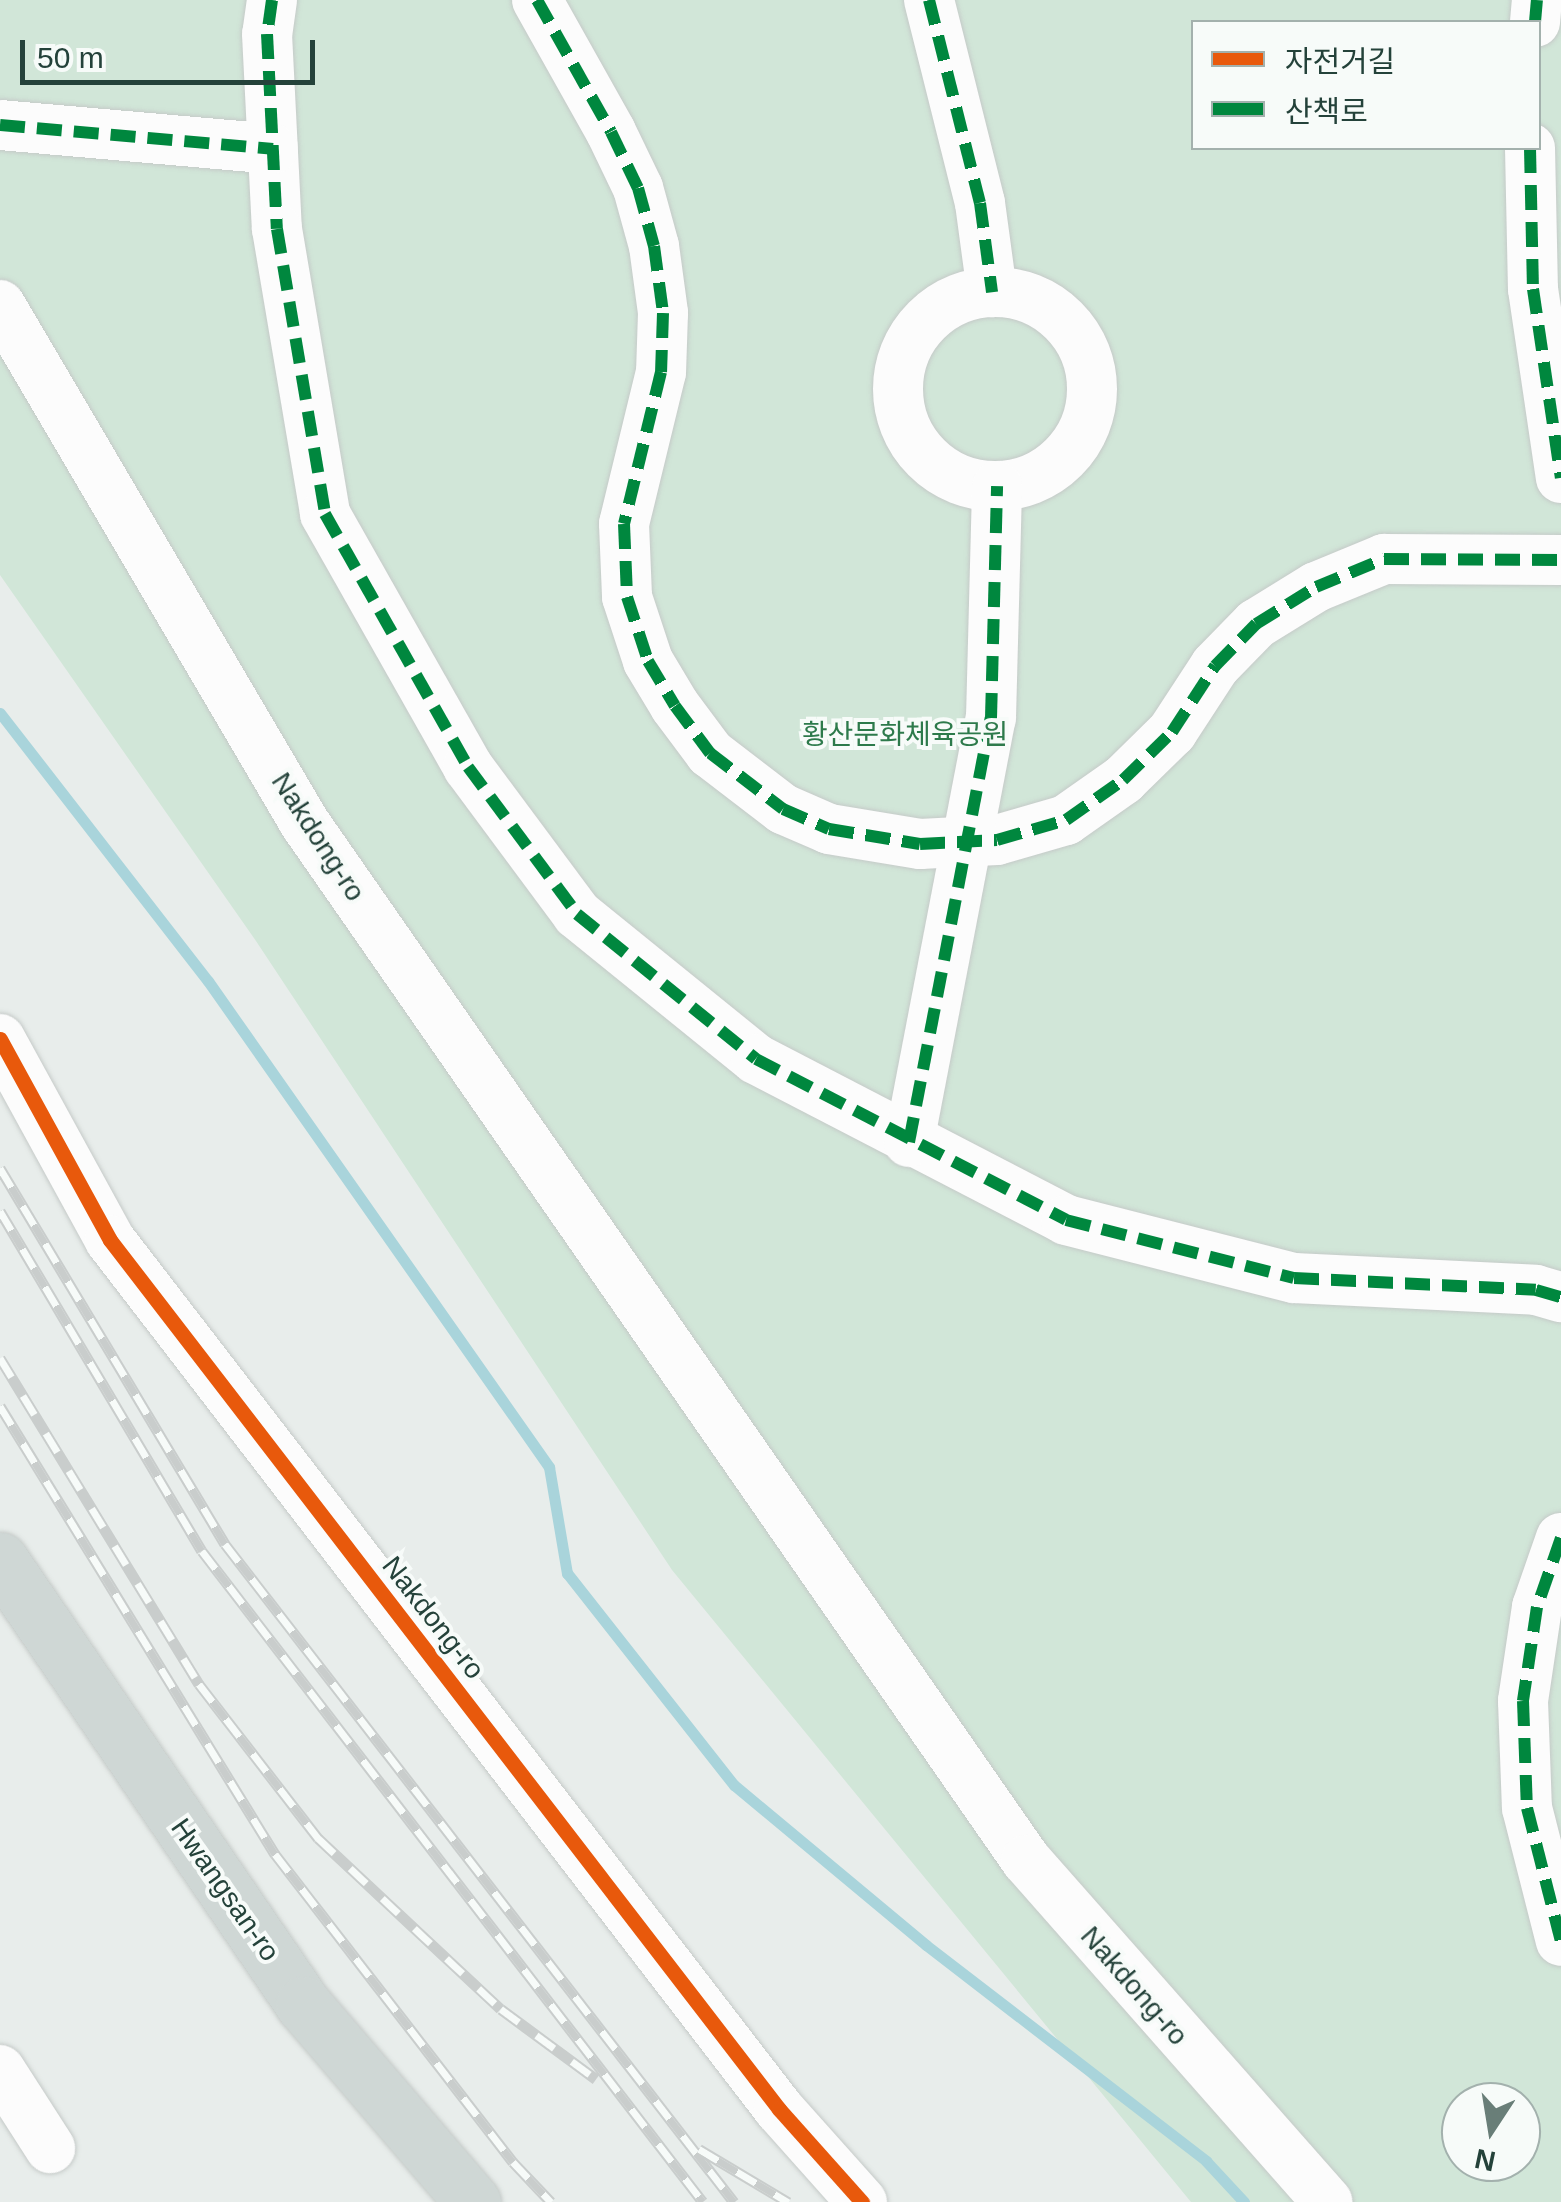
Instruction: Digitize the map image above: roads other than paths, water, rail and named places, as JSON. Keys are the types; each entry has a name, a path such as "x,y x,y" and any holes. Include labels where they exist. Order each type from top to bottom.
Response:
{"main road":[{"name":"Hwangsan-ro","path":"0,1560 303,2004 473,2202"}],"street":[{"path":"272,0 277,229 325,514 468,767 577,914 756,1059 909,1142 1066,1220 1294,1278 1536,1290 1561,1298"},
{"path":"537,0 618,146 654,246 663,313 660,372 624,524 628,597 648,661 710,753 782,809 871,838 972,842 1066,820 1123,780 1172,732 1215,666 1256,624 1316,587 1384,559 1561,560"},
{"path":"929,0 980,203 992,292"},
{"path":"0,124 273,149"},
{"path":"1530,150 1533,289 1561,478"},
{"path":"992,292 1037,300 1064,319 1082,344 1092,374 1092,406 1081,436 1061,462 1034,478 997,486 940,470 916,448 901,419 896,386 902,354 919,326 944,305 992,292"},
{"name":"Nakdong-ro","path":"0,305 304,822 992,1812 1178,2038 1328,2202"},
{"path":"909,1142 972,842 991,718 997,486"},
{"name":"Nakdong-ro","path":"0,1039 110,1240 780,2109 862,2202"},
{"path":"1561,1538 1536,1608 1523,1701 1527,1808 1561,1942"},
{"path":"0,2070 50,2148"}],"waterway":[{"path":"0,713 208,981 549,1467 567,1573 734,1785 926,1945 1206,2161 1244,2202"}],"railway":[{"path":"0,1168 225,1544 734,2202"},
{"path":"0,1211 202,1551 703,2202"},
{"path":"0,1358 199,1684 318,1838 501,2009 596,2079"},
{"path":"0,1406 275,1854 513,2162 551,2202"},
{"path":"699,2149 788,2202"}],"park label":[{"name":"황산문화체육공원","path":"905,735"}]}
